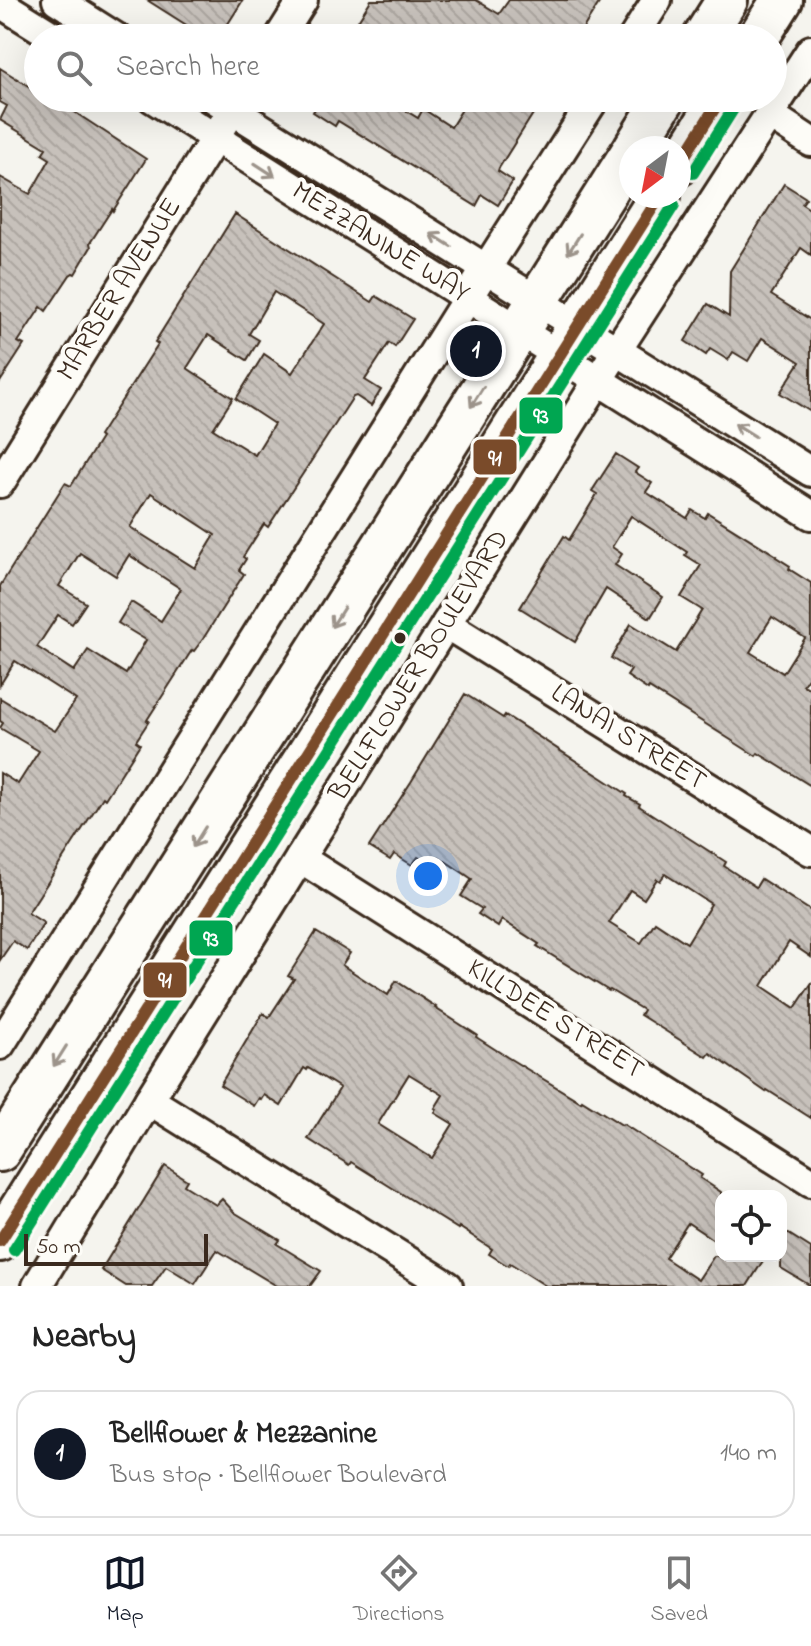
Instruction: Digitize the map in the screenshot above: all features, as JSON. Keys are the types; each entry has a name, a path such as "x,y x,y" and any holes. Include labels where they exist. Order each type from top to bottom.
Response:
{"main road":[{"path":"712,24 727,0"},
{"path":"767,24 782,0"},
{"path":"641,136 656,112"},
{"path":"691,146 712,112"},
{"path":"0,1151 619,171"},
{"name":"BELLFLOWER BOULEVARD","path":"0,1241 652,208"}],"street":[{"path":"57,0 95,24"},
{"path":"288,24 303,0"},
{"path":"642,24 657,0"},
{"path":"0,3 34,24"},
{"name":"BELLFLOWER BOULEVARD","path":"787,88 811,50"},
{"name":"MEZZANINE WAY","path":"174,112 467,298 528,316 569,341 617,350 811,472"},
{"name":"MARBER AVENUE","path":"0,483 215,138 225,112"},
{"name":"MEZZANINE WAY","path":"244,112 486,269 528,316"},
{"path":"0,1045 8,1014 586,112"},
{"name":"BELLFLOWER BOULEVARD","path":"37,1286 149,1100 617,350 772,112"},
{"path":"770,115 811,142"},
{"name":"MEZZANINE WAY","path":"569,341 598,381 811,515"},
{"name":"LANAI STREET","path":"446,624 811,851"},
{"name":"KILLDEE STREET","path":"300,858 811,1182"},
{"path":"149,1100 448,1286"}],"building":[{"path":"147,0 243,0 228,24 185,24"},
{"path":"371,0 476,0 499,14 509,0 601,0 586,24 356,24"},
{"path":"0,68 24,83 24,112 75,112 146,159 90,243 91,247 75,274 70,275 46,311 41,307 18,342 24,345 0,382 0,177 30,194 50,159 42,154 46,148 0,120 7,106 0,102"},
{"path":"313,112 408,112 418,118 421,112 428,112 451,127 460,112 534,112 499,168 498,171 513,181 498,205 482,195 476,206 338,121 335,126"},
{"path":"784,184 806,198 802,204 811,210 811,255 801,248 771,295 811,320 811,412 780,393 800,362 762,338 748,361 733,352 728,360 710,349 706,355 685,341 708,304 729,317 730,271"},
{"path":"235,214 372,302 376,296 413,319 395,347 389,343 365,380 381,390 371,406 353,397 268,527 264,524 243,557 246,559 239,570 244,574 147,720 136,741 140,744 105,799 103,797 28,913 44,923 27,950 13,941 0,960 0,773 18,784 39,751 0,728 3,723 0,721 0,698 55,731 76,700 15,661 0,685 0,586 65,483 71,486 158,344 155,342","holes":["274,292 324,324 292,373 264,354 236,399 274,424 255,455 213,429 233,398 187,368 208,335 247,360 259,340 249,334","151,493 215,535 195,568 130,527","80,553 116,576 129,555 181,589 161,621 131,602 118,623 146,640 126,674 88,650 74,671 37,647 58,615 72,624 86,603 59,586"]},
{"path":"616,454 638,468 635,472 652,483 646,492 687,518 692,510 705,518 708,513 777,556 790,566 789,569 811,583 811,673 803,685 811,689 811,786 648,690 627,676 631,670 611,658 631,624 676,652 702,610 681,597 701,565 685,555 687,552 631,516 612,547 622,554 615,565 663,597 650,618 606,589 575,642 520,608 564,536 569,540 597,494 592,491","holes":["772,617 805,638 783,673 750,652"]},
{"path":"465,694 503,718 505,715 627,794 639,806 726,862 724,866 756,887 761,879 811,911 811,957 789,942 762,986 795,1008 811,984 811,1118 766,1092 710,1053 707,1057 640,1015 643,1010 537,946 539,944 502,920 498,927 478,914 482,909 461,896 472,879 439,857 433,866 418,857 412,865 394,854 390,860 369,847","holes":["665,874 711,904 687,943 655,922 641,943 609,923 630,890 644,899 657,879 660,881"]},
{"path":"316,932 350,953 342,965 388,995 396,981 507,1057 623,1124 702,1175 700,1178 718,1190 715,1190 715,1241 688,1223 665,1258 698,1280 714,1256 715,1262 762,1262 747,1286 546,1286 510,1263 508,1266 489,1254 492,1249 459,1227 308,1139 340,1088 308,1068 304,1068 281,1106 264,1095 254,1106 220,1085 263,1013 269,1017 294,979 288,976","holes":["409,1074 443,1095 435,1113 453,1124 432,1158 378,1124"]},
{"path":"165,1166 187,1180 184,1185 216,1205 222,1199 234,1212 280,1240 277,1244 321,1271 310,1286 277,1286 217,1250 195,1284 166,1266 152,1286 126,1286 101,1270"},
{"path":"787,1233 811,1248 811,1286 781,1268 781,1262 787,1262"}],"transit line":[{"name":"91","path":"691,146 712,112"},
{"name":"93","path":"693,173 731,112"},
{"name":"91","path":"0,1241 652,208"},
{"name":"93","path":"14,1250 672,208"}],"place":[{"name":"Bellflower & Mezzanine","path":"476,351"}]}
